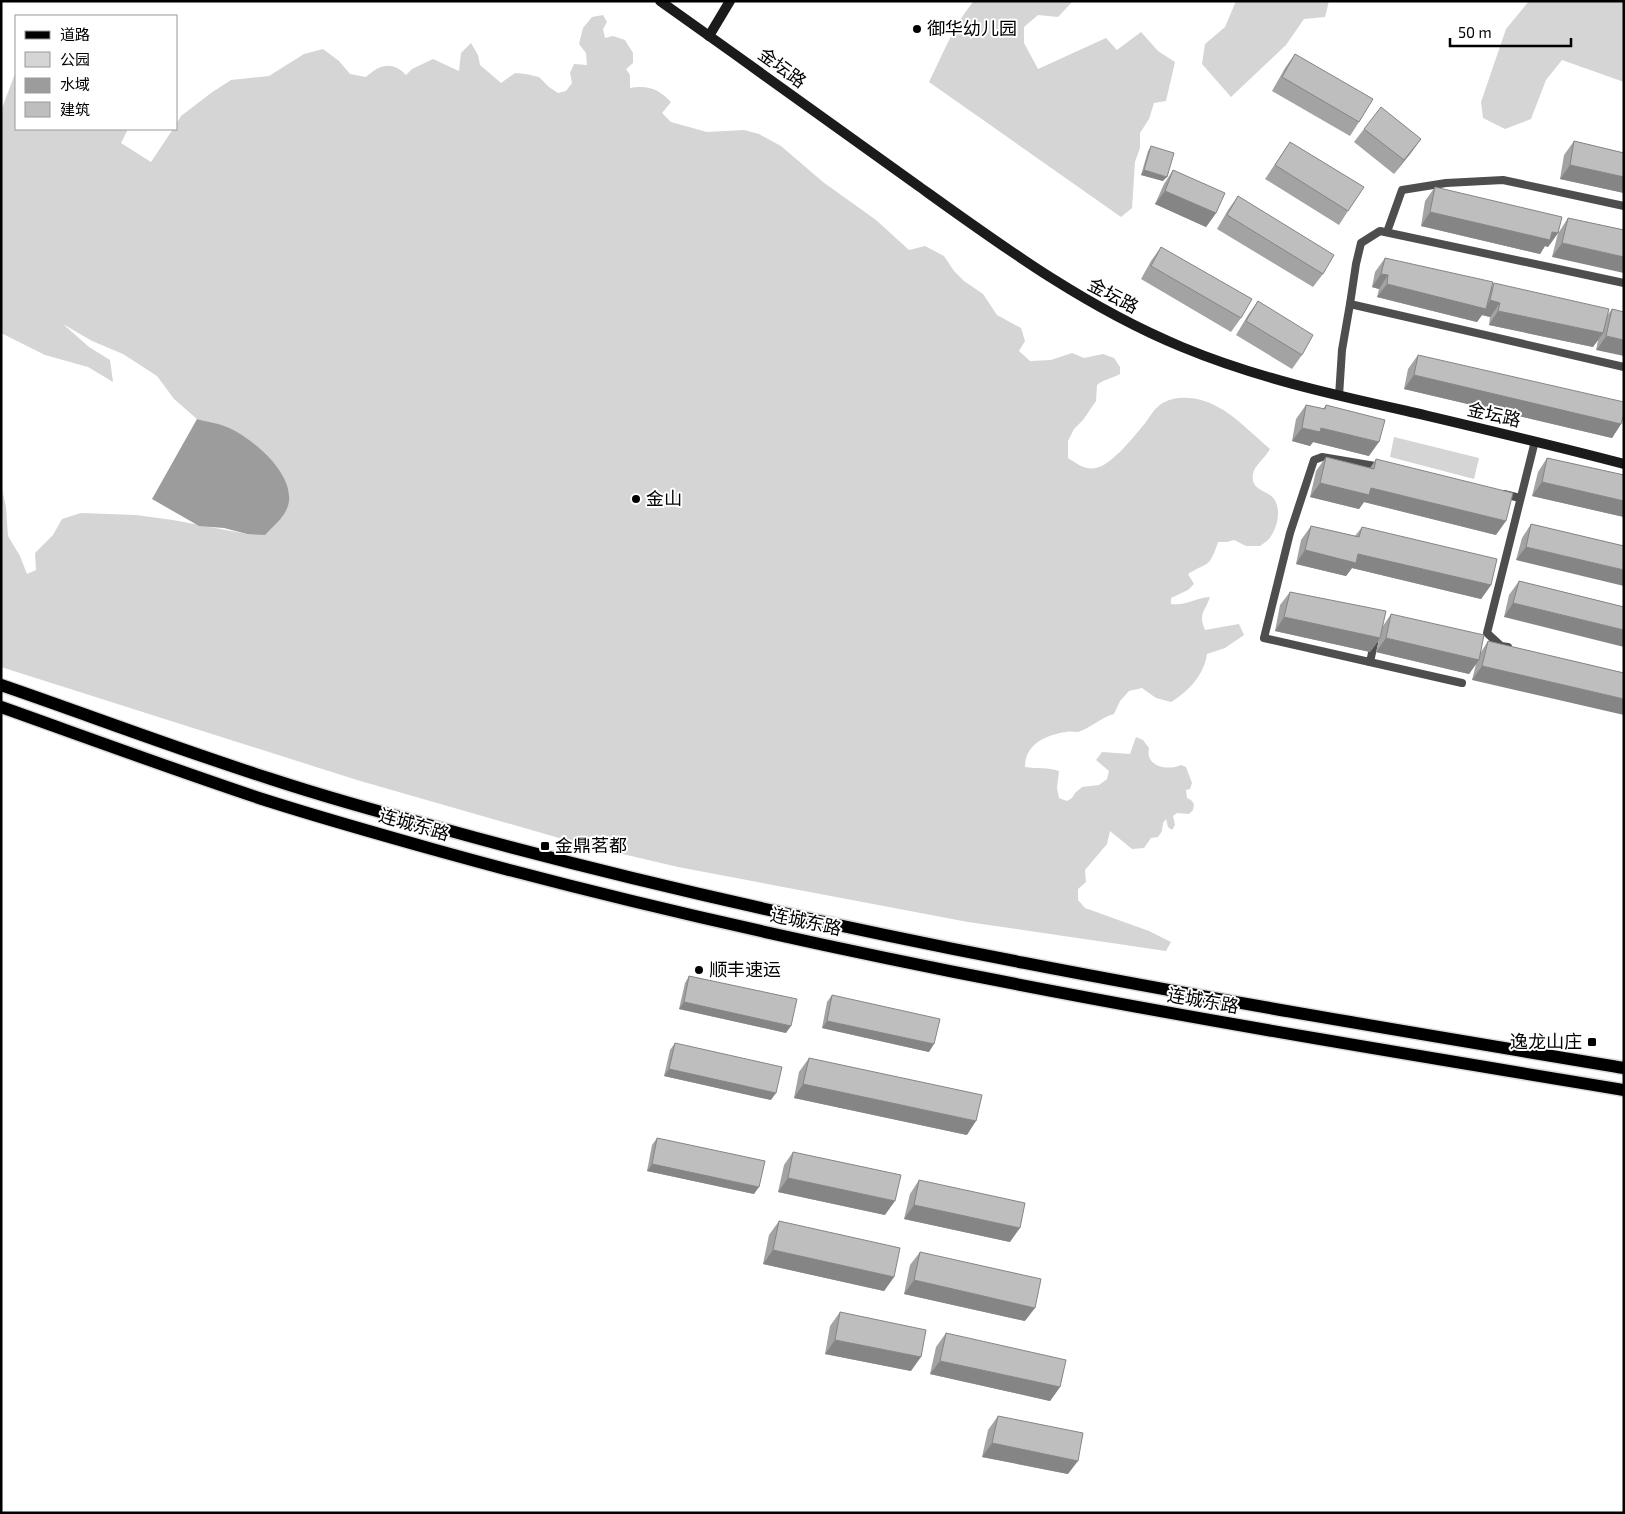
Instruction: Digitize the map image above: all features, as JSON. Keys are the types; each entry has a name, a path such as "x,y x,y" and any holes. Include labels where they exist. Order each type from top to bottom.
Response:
{"main road":[{"name":"金坛路","path":"660,1 998,243 1066,288 1138,327 1188,350 1266,377 1624,464"},
{"path":"709,36 730,1"},
{"name":"连城东路","path":"1,685 271,779 440,829 615,874 801,917 966,952 1425,1036 1624,1068"},
{"name":"连城东路","path":"1,707 264,800 433,849 617,897 784,936 1128,1005 1298,1036 1624,1090"}],"lane":[{"path":"1387,232 1402,190 1446,183 1503,180 1624,206"},
{"path":"1339,396 1342,350 1361,243 1380,231 1624,283"},
{"path":"1350,304 1624,367"},
{"path":"1487,633 1535,441"},
{"path":"1386,468 1322,457 1314,460 1290,533 1264,638 1462,683"},
{"path":"1494,491 1520,498"},
{"path":"1275,597 1285,599"},
{"path":"1370,662 1378,628"},
{"path":"1478,635 1487,633"},
{"path":"1487,633 1501,646 1520,650"}],"green space":[{"path":"974,1 1073,1 1058,17 1038,15 1024,27 1024,43 1038,69 1106,38 1117,50 1141,32 1158,51 1175,62 1166,101 1154,103 1149,119 1140,133 1140,148 1135,162 1132,208 1121,217 929,82 955,29"},
{"path":"1236,1 1329,1 1325,17 1304,19 1286,45 1231,97 1202,64 1205,44 1225,27"},
{"path":"1529,1 1624,1 1624,82 1562,60 1546,80 1531,119 1505,129 1483,118 1481,102 1506,29"},
{"path":"603,15 607,22 603,29 605,38 613,36 625,40 633,53 633,63 626,69 630,75 630,88 643,87 653,89 671,102 662,113 671,122 707,132 744,130 759,134 781,146 823,182 876,220 909,250 925,246 944,256 954,271 964,281 983,294 997,315 1021,328 1025,341 1019,351 1030,361 1051,360 1072,353 1084,358 1103,354 1114,358 1120,367 1120,374 1097,385 1096,401 1083,420 1074,429 1068,441 1068,458 1088,468 1102,466 1123,448 1159,406 1167,401 1181,398 1203,400 1223,410 1270,449 1256,468 1253,480 1257,487 1274,499 1278,508 1278,519 1272,535 1260,546 1246,546 1234,540 1218,542 1210,561 1188,574 1194,584 1188,590 1171,598 1171,604 1177,604 1210,597 1202,616 1205,630 1239,624 1244,635 1225,648 1207,654 1203,669 1195,682 1171,702 1156,698 1142,688 1129,691 1120,701 1114,714 1078,732 1068,732 1044,738 1033,747 1026,759 1025,767 1059,771 1057,788 1059,798 1067,801 1082,787 1099,785 1107,779 1109,771 1096,760 1102,752 1130,754 1136,737 1143,740 1149,748 1150,760 1159,766 1170,768 1181,765 1186,767 1192,783 1190,789 1186,790 1187,798 1194,804 1193,810 1189,814 1177,813 1173,816 1175,825 1172,830 1168,827 1166,819 1158,837 1151,838 1144,848 1132,849 1110,831 1107,844 1085,870 1086,882 1078,889 1078,900 1085,908 1149,931 1171,942 1166,951 968,922 678,867 580,844 357,780 1,667 1,485 6,507 8,536 20,556 27,574 36,570 35,553 53,535 62,519 81,513 136,515 247,534 249,440 227,427 197,419 174,399 157,376 123,354 92,341 63,324 89,347 110,360 113,382 88,367 45,355 1,333 1,111 15,74 15,130 128,130 121,143 151,162 172,130 178,130 178,121 181,116 211,93 231,80 269,76 304,54 323,49 339,61 350,74 366,77 381,67 386,66 396,67 406,75 412,69 433,59 459,71 461,53 471,43 478,55 480,65 501,83 515,73 526,74 539,77 558,93 566,91 572,83 570,73 574,64 587,65 586,53 579,44 583,28 592,17"},
{"path":"1394,437 1479,458 1474,479 1390,457"}],"water":[{"path":"197,419 224,426 248,439 268,457 284,478 288,490 288,506 280,520 265,535 199,526 152,499"}],"building":[{"path":"1295,54 1373,99 1359,122 1282,77"},
{"path":"1381,107 1421,139 1404,160 1364,129"},
{"path":"1574,141 1624,153 1624,177 1570,165"},
{"path":"1290,142 1364,187 1348,211 1275,165"},
{"path":"1151,146 1174,153 1167,177 1144,170"},
{"path":"1173,170 1225,193 1216,213 1165,191"},
{"path":"1435,187 1562,217 1558,233 1552,232 1550,240 1430,212"},
{"path":"1238,196 1334,255 1323,274 1227,215"},
{"path":"1568,218 1624,230 1624,257 1562,243"},
{"path":"1161,247 1252,299 1241,318 1151,266"},
{"path":"1385,258 1493,282 1486,309 1387,284 1388,275 1381,274"},
{"path":"1494,283 1609,309 1603,333 1498,311 1500,303 1490,300"},
{"path":"1258,301 1313,335 1302,355 1246,321"},
{"path":"1612,309 1624,312 1624,340 1606,336"},
{"path":"1418,355 1624,402 1621,424 1414,375"},
{"path":"1306,405 1325,409 1326,405 1385,420 1379,442 1321,428 1320,432 1302,428"},
{"path":"1326,457 1374,469 1376,459 1513,493 1506,521 1371,488 1369,495 1320,483"},
{"path":"1547,458 1624,475 1624,501 1542,482"},
{"path":"1531,524 1624,546 1624,570 1526,547"},
{"path":"1311,526 1359,537 1362,527 1497,559 1491,585 1358,554 1356,563 1305,550"},
{"path":"1519,581 1624,607 1624,630 1513,603"},
{"path":"1290,592 1386,611 1380,638 1284,617"},
{"path":"1391,614 1484,635 1479,660 1386,638"},
{"path":"1488,641 1624,673 1624,699 1482,666"},
{"path":"689,976 797,999 791,1026 684,1002"},
{"path":"832,995 940,1019 934,1044 827,1021"},
{"path":"675,1043 782,1067 776,1093 669,1069"},
{"path":"809,1058 982,1095 976,1121 803,1084"},
{"path":"657,1138 765,1161 759,1187 652,1164"},
{"path":"793,1152 901,1175 895,1201 788,1178"},
{"path":"919,1180 1025,1203 1020,1228 914,1205"},
{"path":"779,1221 900,1248 894,1277 773,1250"},
{"path":"920,1252 1041,1279 1035,1308 914,1280"},
{"path":"840,1312 926,1330 921,1357 835,1340"},
{"path":"946,1333 1066,1360 1060,1387 940,1361"},
{"path":"998,1416 1083,1433 1078,1461 992,1443"}],"place":[{"name":"御华幼儿园","path":"917,29"},
{"name":"金山","path":"636,499"},
{"name":"金鼎茗都","path":"545,846"},
{"name":"顺丰速运","path":"699,970"},
{"name":"逸龙山庄","path":"1592,1042"}]}
